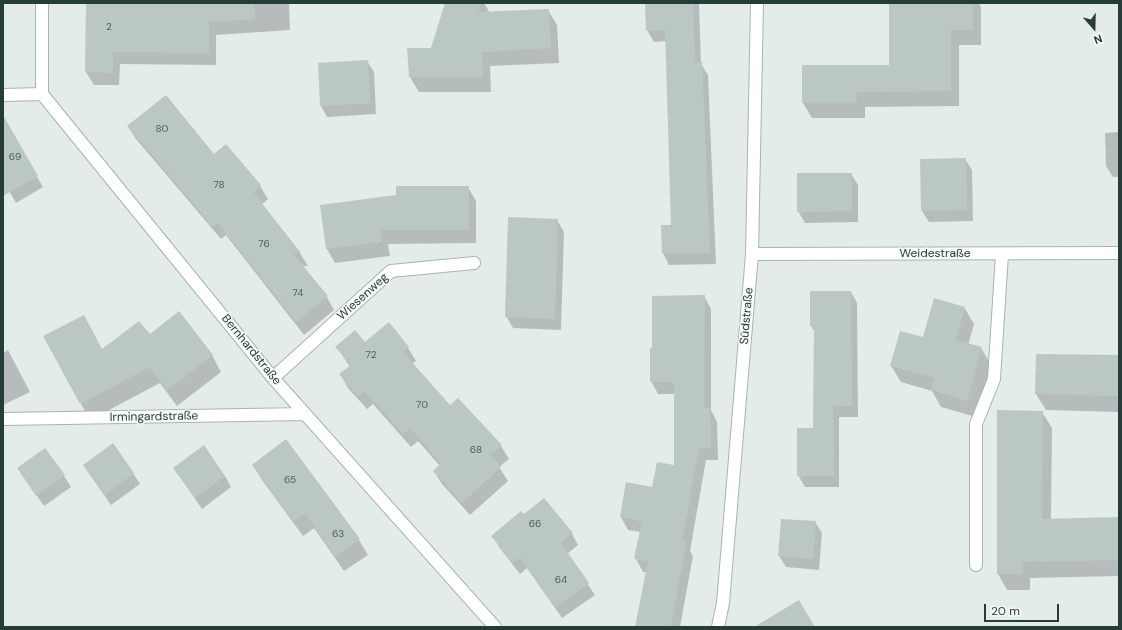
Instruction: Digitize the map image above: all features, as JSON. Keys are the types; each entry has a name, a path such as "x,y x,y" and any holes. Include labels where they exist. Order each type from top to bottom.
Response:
{"street":[{"path":"3,95 42,94 42,3"},
{"name":"Südstraße","path":"718,627 723,602 752,254 757,3"},
{"name":"Bernhardstraße","path":"42,94 273,378 495,627"},
{"name":"Weidestraße","path":"752,254 1119,253"},
{"path":"976,565 976,424 994,379 1002,254"},
{"name":"Wiesenweg","path":"273,378 391,271 474,262"},
{"name":"Irmingardstraße","path":"3,420 305,414"}],"building":[{"path":"86,3 254,3 255,19 209,22 209,53 113,52 113,73 85,72"},
{"path":"445,3 481,3 478,12 549,9 551,48 482,52 483,77 409,77 407,48 431,48"},
{"path":"645,3 693,3 695,63 702,62 710,253 662,253 661,225 671,225 665,30 646,31"},
{"path":"889,3 973,3 973,30 951,30 951,91 857,92 856,103 802,103 802,65 889,65"},
{"path":"368,60 370,103 320,106 318,63"},
{"path":"166,95 214,154 226,144 261,185 253,192 301,253 293,254 328,296 296,322 218,223 213,227 127,126"},
{"path":"3,115 38,176 3,196"},
{"path":"966,158 967,210 921,211 920,159"},
{"path":"797,173 852,173 852,211 797,212"},
{"path":"396,186 469,186 469,230 381,230 382,242 326,249 320,205 396,195"},
{"path":"508,217 558,219 555,319 505,317"},
{"path":"810,291 851,291 852,406 833,406 834,476 797,476 797,428 813,428 814,326 810,326"},
{"path":"705,295 704,408 710,408 711,447 699,448 682,541 686,542 671,627 635,627 648,561 634,559 642,521 620,517 626,482 652,487 657,462 674,465 674,382 650,382 650,348 652,348 652,296"},
{"path":"934,298 965,307 956,340 982,347 967,401 931,390 934,378 890,366 900,331 923,337"},
{"path":"179,311 213,355 167,390 150,367 80,404 43,336 84,315 102,349 139,321 150,334"},
{"path":"389,322 409,347 403,352 450,405 458,398 502,445 490,455 501,467 462,503 433,471 441,464 410,428 403,434 365,391 358,397 339,374 351,365 335,347 355,330 365,342"},
{"path":"1036,354 1119,355 1119,396 1035,394"},
{"path":"997,410 1043,411 1042,519 1119,517 1119,560 1022,562 1022,574 997,574"},
{"path":"286,439 360,539 335,557 305,513 294,522 252,465"},
{"path":"113,443 134,473 104,495 83,465"},
{"path":"204,445 225,476 195,498 173,468"},
{"path":"45,448 65,475 36,496 17,468"},
{"path":"544,498 573,533 561,543 589,583 555,608 520,558 513,563 491,536 521,511 524,514"},
{"path":"781,519 816,521 813,559 778,556"},
{"path":"799,600 815,627 754,627"}]}
